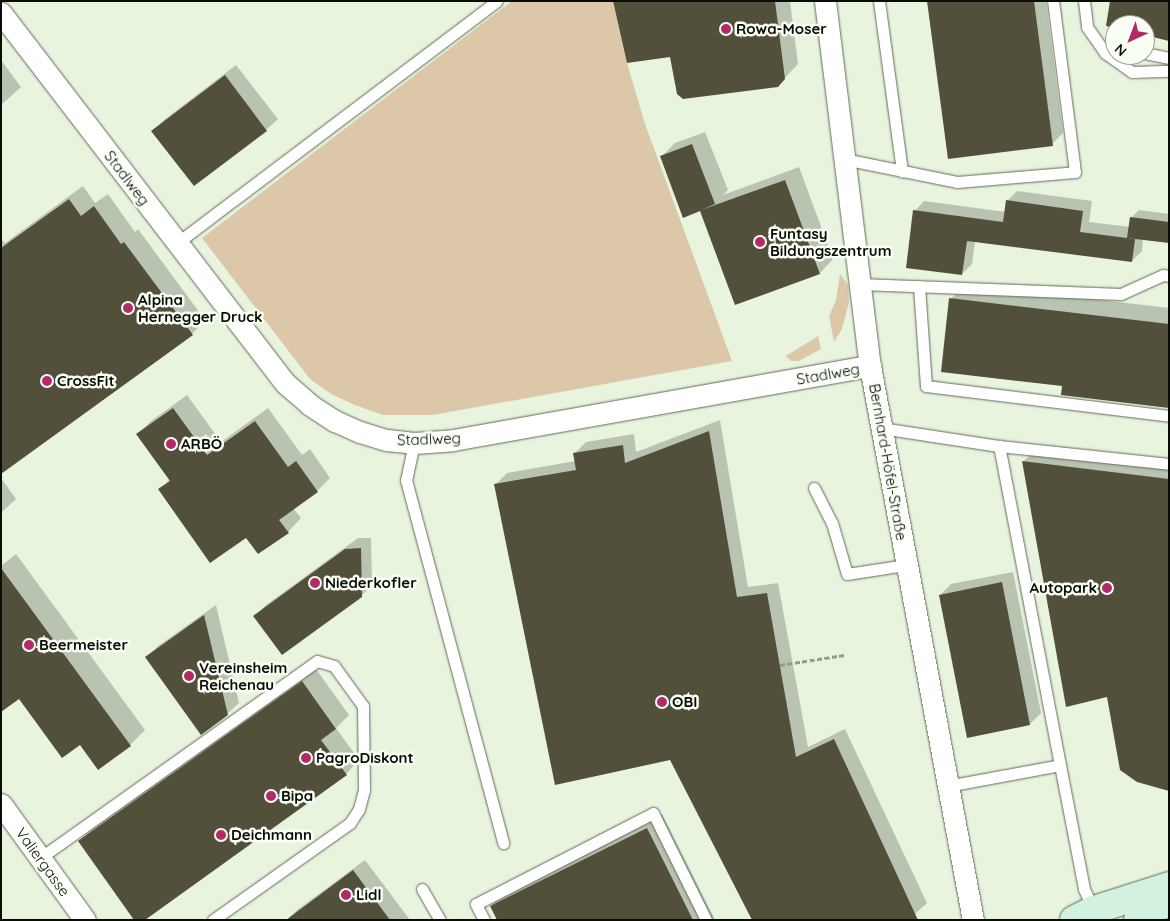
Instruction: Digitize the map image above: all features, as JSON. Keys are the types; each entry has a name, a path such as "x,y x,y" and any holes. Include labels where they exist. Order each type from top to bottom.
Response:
{"main road":[{"path":"1089,916 1169,886"},
{"path":"1138,920 1169,901"}],"street":[{"name":"Bernhard-Höfel-Straße","path":"825,1 870,366 973,920"},
{"name":"Stadlweg","path":"1,13 285,383 310,405 335,422 386,440 414,443 453,440 870,366"},
{"name":"Valiergasse","path":"1,804 85,920"}],"lane":[{"path":"177,243 497,1"},
{"path":"879,1 902,171"},
{"path":"844,159 957,182 1075,172 1053,1"},
{"path":"1084,1 1087,27 1105,54 1132,72 1169,71"},
{"path":"1155,55 1169,58"},
{"path":"860,284 1121,294 1163,275 1169,276"},
{"path":"919,286 926,386 1169,416"},
{"path":"881,428 999,446 1169,464"},
{"path":"414,443 406,480 503,843"},
{"path":"999,446 1089,916"},
{"path":"814,488 832,523 847,574 906,565"},
{"path":"40,858 317,661 334,666 363,706 364,790 358,809 350,823 213,920"},
{"path":"947,786 1060,765"},
{"path":"484,920 476,904 653,813 706,920"},
{"path":"422,889 440,920"}],"path":[{"path":"780,666 844,655"}],"shaded area":[{"path":"512,1 613,1 627,63 645,124 732,361 433,415 383,415 331,394 310,379 202,238"},
{"path":"840,274 848,285 849,302 842,329 834,342 829,316 836,300"},
{"path":"818,336 821,349 799,361 791,361 786,356"}],"building":[{"name":"Rowa-Moser","path":"613,1 775,1 785,79 778,87 683,99 677,94 670,57 627,63"},
{"path":"927,1 1034,1 1053,146 948,159"},
{"path":"1110,1 1169,1 1169,41 1155,38 1155,15 1108,15"},
{"path":"225,75 267,131 194,186 151,131"},
{"name":"Funtasy Bildungszentrum","path":"692,144 715,204 701,210 785,180 820,274 735,305 700,211 683,218 660,156"},
{"path":"69,199 81,216 94,206 121,244 124,242 193,335 1,474 1,248"},
{"path":"1006,200 1083,211 1080,232 1135,239 1132,262 967,241 962,275 906,268 913,210 1003,222"},
{"path":"1130,217 1169,222 1169,243 1127,238"},
{"path":"949,298 1169,324 1169,408 1061,395 1062,386 941,372"},
{"path":"173,408 207,455 255,421 288,467 296,461 318,492 279,520 289,533 258,554 246,538 210,563 158,489 170,481 136,434"},
{"name":"OBI","path":"709,431 737,597 767,593 796,757 834,739 918,920 752,920 670,760 555,785 494,484 576,470 573,453 623,445 625,463"},
{"name":"Autopark","path":"1022,461 1169,479 1169,791 1137,782 1120,770 1107,697 1066,707"},
{"path":"361,548 362,597 282,655 253,616 345,549"},
{"name":"Beermeister","path":"1,568 131,746 98,770 80,745 62,758 19,699 1,712"},
{"path":"1002,582 1030,725 967,738 939,595"},
{"name":"Vereinsheim Reichenau","path":"204,615 228,715 201,735 145,657"},
{"path":"302,681 336,729 321,740 347,775 145,920 134,920 78,841"},
{"path":"647,828 693,920 497,920 490,906"},
{"name":"Lidl","path":"353,870 390,920 286,920"}],"place":[{"name":"Rowa-Moser","path":"726,29"},
{"name":"Funtasy Bildungszentrum","path":"760,242"},
{"name":"Alpina Hernegger Druck","path":"128,308"},
{"name":"CrossFit","path":"47,381"},
{"name":"ARBÖ","path":"171,444"},
{"name":"Niederkofler","path":"315,583"},
{"name":"Autopark","path":"1107,588"},
{"name":"Beermeister","path":"29,645"},
{"name":"Vereinsheim Reichenau","path":"189,676"},
{"name":"OBI","path":"662,702"},
{"name":"PagroDiskont","path":"306,758"},
{"name":"Bipa","path":"271,796"},
{"name":"Deichmann","path":"221,835"},
{"name":"Lidl","path":"346,895"}]}
